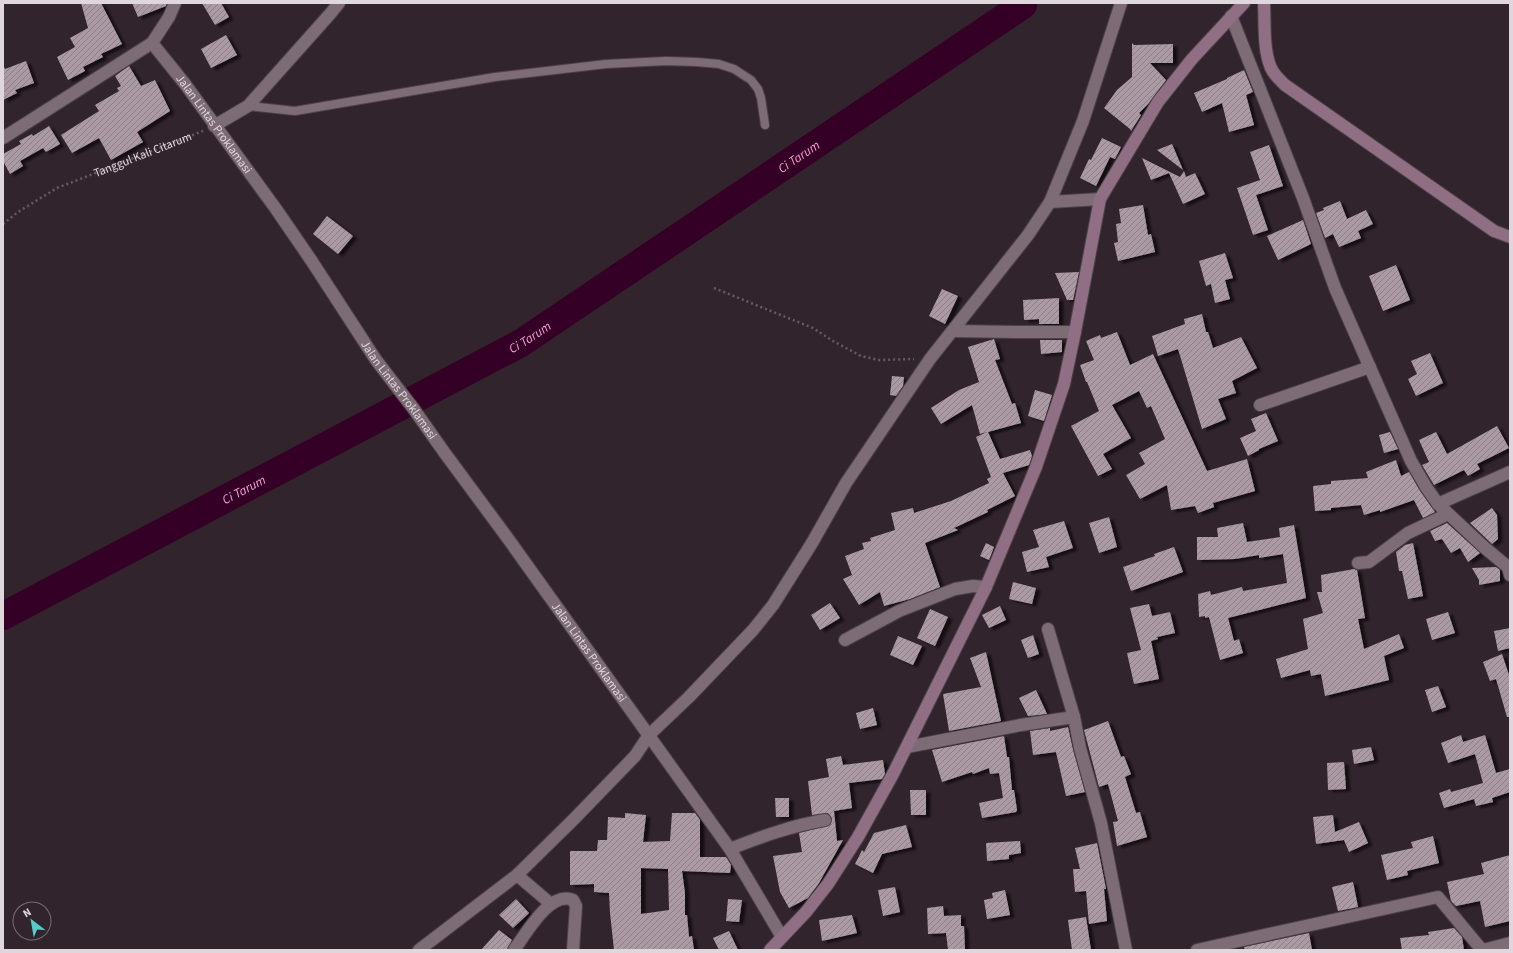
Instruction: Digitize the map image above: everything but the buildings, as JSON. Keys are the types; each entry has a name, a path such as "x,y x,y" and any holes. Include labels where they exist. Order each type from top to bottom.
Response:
{"street":[{"path":"3,138 148,46 169,17 175,3"},
{"path":"214,126 248,106 339,3"},
{"path":"419,950 517,875 574,820 635,756 650,735 748,636 773,605 812,543 846,483 930,359 954,331 1028,235 1050,202 1083,120 1121,3"},
{"path":"770,950 806,912 828,884 858,837 907,747 986,587 1036,467 1064,384 1100,198 1158,102 1192,58 1244,3"},
{"path":"1264,3 1267,55 1271,68 1285,85 1494,231 1510,237"},
{"path":"1231,16 1303,198 1334,288 1411,460 1426,487 1438,504 1509,570"},
{"name":"Jalan Lintas Proklamasi","path":"148,46 185,84 214,126 276,209 376,360 413,408 730,848 782,937"},
{"path":"1050,202 1100,198"},
{"path":"954,331 1075,332"},
{"path":"1260,405 1370,367"},
{"path":"1438,504 1510,472"},
{"path":"1358,563 1369,562 1408,533 1448,514"},
{"path":"845,640 899,610 955,589 973,586 986,587"},
{"path":"1048,629 1074,717 1080,748 1102,823 1126,950"},
{"path":"907,747 1021,725 1074,717"},
{"path":"730,848 772,832 825,820"},
{"path":"517,875 551,904"},
{"path":"1197,950 1438,897 1482,950 1510,943"},
{"path":"514,950 546,908 556,901 567,898 574,900 576,904 573,950"}],"lane":[{"path":"248,106 295,111 363,101 495,77 606,64 666,61 697,62 719,64 734,70 751,80 758,89 761,98 765,125"}],"path":[{"name":"Tanggul Kali Citarum","path":"3,224 18,212 57,188 214,126"},
{"path":"714,288 814,328 833,341 861,356 880,360 930,359"}],"waterway":[{"name":"Ci Tarum","path":"3,616 521,343 1023,5 1023,3"}]}
